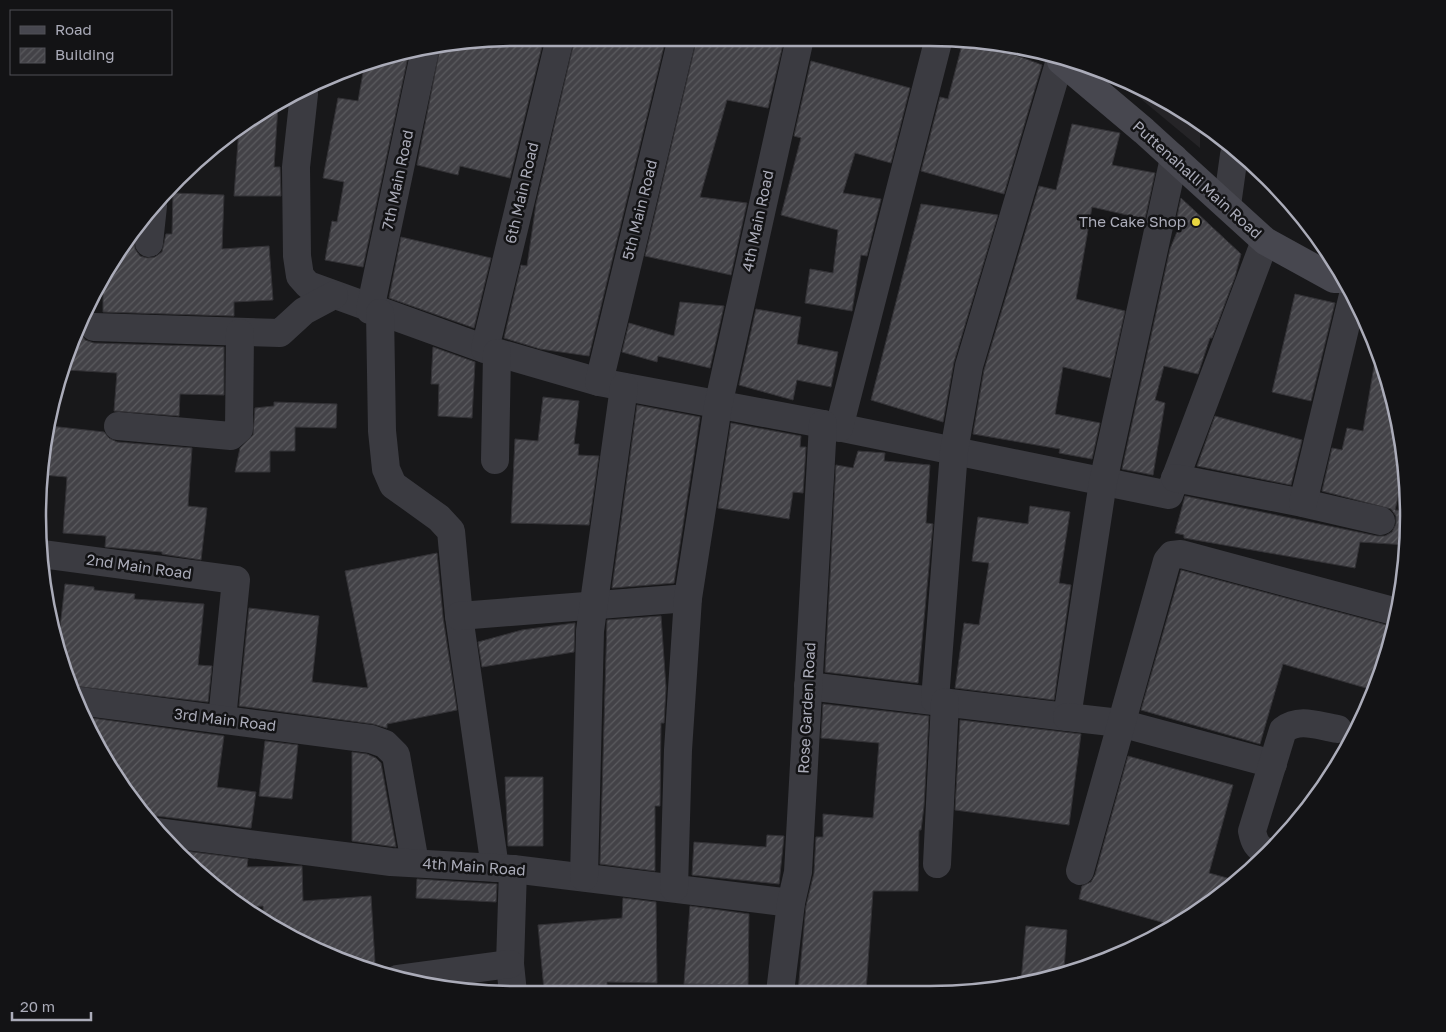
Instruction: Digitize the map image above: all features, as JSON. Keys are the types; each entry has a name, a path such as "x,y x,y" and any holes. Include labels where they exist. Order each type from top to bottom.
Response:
{"main road":[{"name":"Puttenahalli Main Road","path":"1068,67 1227,205 1264,241 1336,279"}],"street":[{"name":"6th Main Road","path":"495,460 491,351 558,46"},
{"name":"5th Main Road","path":"584,877 590,631 611,384 680,46"},
{"name":"4th Main Road","path":"674,888 678,750 688,598 718,406 798,46"},
{"name":"Rose Garden Road","path":"781,986 791,903 798,872 808,686 831,426 937,46"},
{"name":"7th Main Road","path":"424,55 375,311 382,431 386,469 393,485 439,518 451,532 459,616 504,868 512,986"},
{"path":"937,864 940,701 954,451 969,366 1059,64"},
{"path":"304,97 296,167 297,256 300,276 308,286 491,351 611,384 718,406 831,426 1169,495 1264,241"},
{"path":"1067,716 1102,482 1174,158"},
{"path":"1227,205 1234,158"},
{"path":"149,243 151,221"},
{"path":"94,327 280,333 304,310 334,296"},
{"path":"1303,503 1350,307"},
{"path":"118,426 231,436 239,429 240,333"},
{"path":"1175,478 1303,503 1381,521"},
{"path":"1080,871 1166,561 1172,555 1180,554 1390,610"},
{"name":"2nd Main Road","path":"48,555 236,580 222,719"},
{"path":"459,616 688,598"},
{"path":"808,686 1120,723 1272,764"},
{"name":"3rd Main Road","path":"85,702 371,739 385,744 396,754 415,863"},
{"path":"1261,849 1254,841 1252,831 1283,730 1292,723 1303,722 1338,730"},
{"name":"4th Main Road","path":"170,834 415,863 504,868 791,903"},
{"path":"420,976 510,964"}],"shaded area":[{"path":"1134,93 1165,109 1200,131 1200,148"}],"building":[{"path":"542,46 510,178 460,166 458,175 417,165 439,53 485,47"},
{"path":"573,46 664,46 589,356 540,349 504,338 521,265 527,266 536,204"},
{"path":"695,46 783,46 768,108 727,100 700,197 747,203 731,275 645,256"},
{"path":"961,47 1011,53 1042,65 1004,194 921,171 940,97 948,99"},
{"path":"408,59 363,267 325,260 332,221 337,222 344,182 323,178 338,98 358,101 363,72"},
{"path":"811,61 910,88 891,163 855,153 843,193 881,199 867,256 861,255 852,311 805,303 810,269 833,273 838,230 781,215 801,138 794,136"},
{"path":"278,111 274,167 280,167 281,196 234,196 238,137"},
{"path":"1072,124 1120,133 1112,165 1155,173 1145,219 1092,207 1076,299 1125,311 1110,378 1063,367 1055,414 1100,423 1092,459 1059,453 1060,449 973,434 984,370 1039,186 1056,190"},
{"path":"175,193 224,195 222,249 269,246 273,300 234,302 234,316 103,312 103,293 135,242 135,249 140,256 147,258 155,257 162,252 166,234 172,234 173,196"},
{"path":"1181,198 1241,254 1235,277 1212,338 1210,338 1198,374 1164,366 1155,400 1165,403 1153,475 1122,469 1170,249 1179,227 1175,226"},
{"path":"921,204 998,215 954,362 943,422 871,400"},
{"path":"401,237 491,258 474,328 389,298"},
{"path":"1295,294 1335,303 1311,401 1272,392"},
{"path":"680,302 724,306 710,368 658,356 657,362 622,352 629,323 674,336"},
{"path":"756,309 801,317 797,344 838,352 831,387 797,380 793,400 739,385"},
{"path":"82,335 85,340 94,343 224,347 224,395 180,394 179,416 114,411 117,373 69,370"},
{"path":"433,347 475,362 472,418 438,416 439,384 431,384"},
{"path":"1374,364 1384,394 1396,455 1399,491 1395,510 1400,510 1399,544 1360,542 1355,568 1184,538 1184,535 1175,533 1185,496 1377,536 1385,536 1392,532 1396,524 1396,516 1391,509 1322,491 1332,448 1342,450 1347,428 1363,431"},
{"path":"543,397 579,401 574,444 579,444 578,455 599,456 589,525 511,523 515,439 538,441"},
{"path":"274,402 337,404 336,428 295,427 295,451 270,451 270,472 235,472 240,448 253,435 255,408 274,406"},
{"path":"637,405 700,417 674,583 612,588"},
{"path":"1215,416 1302,440 1291,485 1197,466"},
{"path":"731,423 801,436 800,447 806,447 803,493 793,492 789,519 718,508"},
{"path":"55,427 104,432 109,438 117,442 192,448 188,506 207,508 201,560 162,554 162,552 105,547 106,536 63,533 67,477 48,475"},
{"path":"858,451 885,453 884,461 930,465 926,523 933,524 918,683 825,672 836,465 853,468"},
{"path":"1030,506 1070,512 1059,583 1071,585 1054,700 955,688 964,623 979,625 989,563 972,561 978,517 1028,524"},
{"path":"437,553 443,617 457,710 387,724 387,728 373,724 239,706 249,608 319,616 312,682 368,688 345,571"},
{"path":"1181,570 1387,625 1367,688 1283,664 1260,744 1141,710"},
{"path":"65,584 94,587 94,590 135,594 134,599 204,604 198,665 212,666 208,702 78,687 60,629"},
{"path":"661,616 666,688 664,723 661,723 660,806 655,806 655,871 600,864 607,620"},
{"path":"575,623 574,652 482,667 478,642 522,630"},
{"path":"823,704 929,716 924,806 921,830 919,830 918,891 873,891 866,986 799,986 806,906 814,873 816,837 823,837 823,814 873,818 879,743 821,738"},
{"path":"92,718 224,736 217,787 256,792 251,828 155,817 125,777"},
{"path":"960,720 1081,734 1069,825 955,810"},
{"path":"265,741 298,745 292,799 259,796"},
{"path":"352,752 367,754 376,758 381,763 396,847 352,841"},
{"path":"1128,756 1233,785 1209,873 1229,878 1191,907 1165,923 1079,899 1082,886 1091,882 1095,875"},
{"path":"505,777 543,777 543,846 508,846"},
{"path":"767,835 784,836 779,884 692,875 694,842 766,847"},
{"path":"187,851 248,859 247,867 302,866 303,901 371,896 375,963 336,950 308,937 263,912 263,906 254,906 230,889"},
{"path":"417,879 497,884 496,902 416,898"},
{"path":"623,898 656,902 657,983 607,982 607,985 594,986 544,986 538,925 622,918"},
{"path":"690,906 749,914 748,985 684,984"},
{"path":"1026,926 1067,930 1064,966 1021,977"}],"place":[{"name":"The Cake Shop","path":"1196,222"}]}
